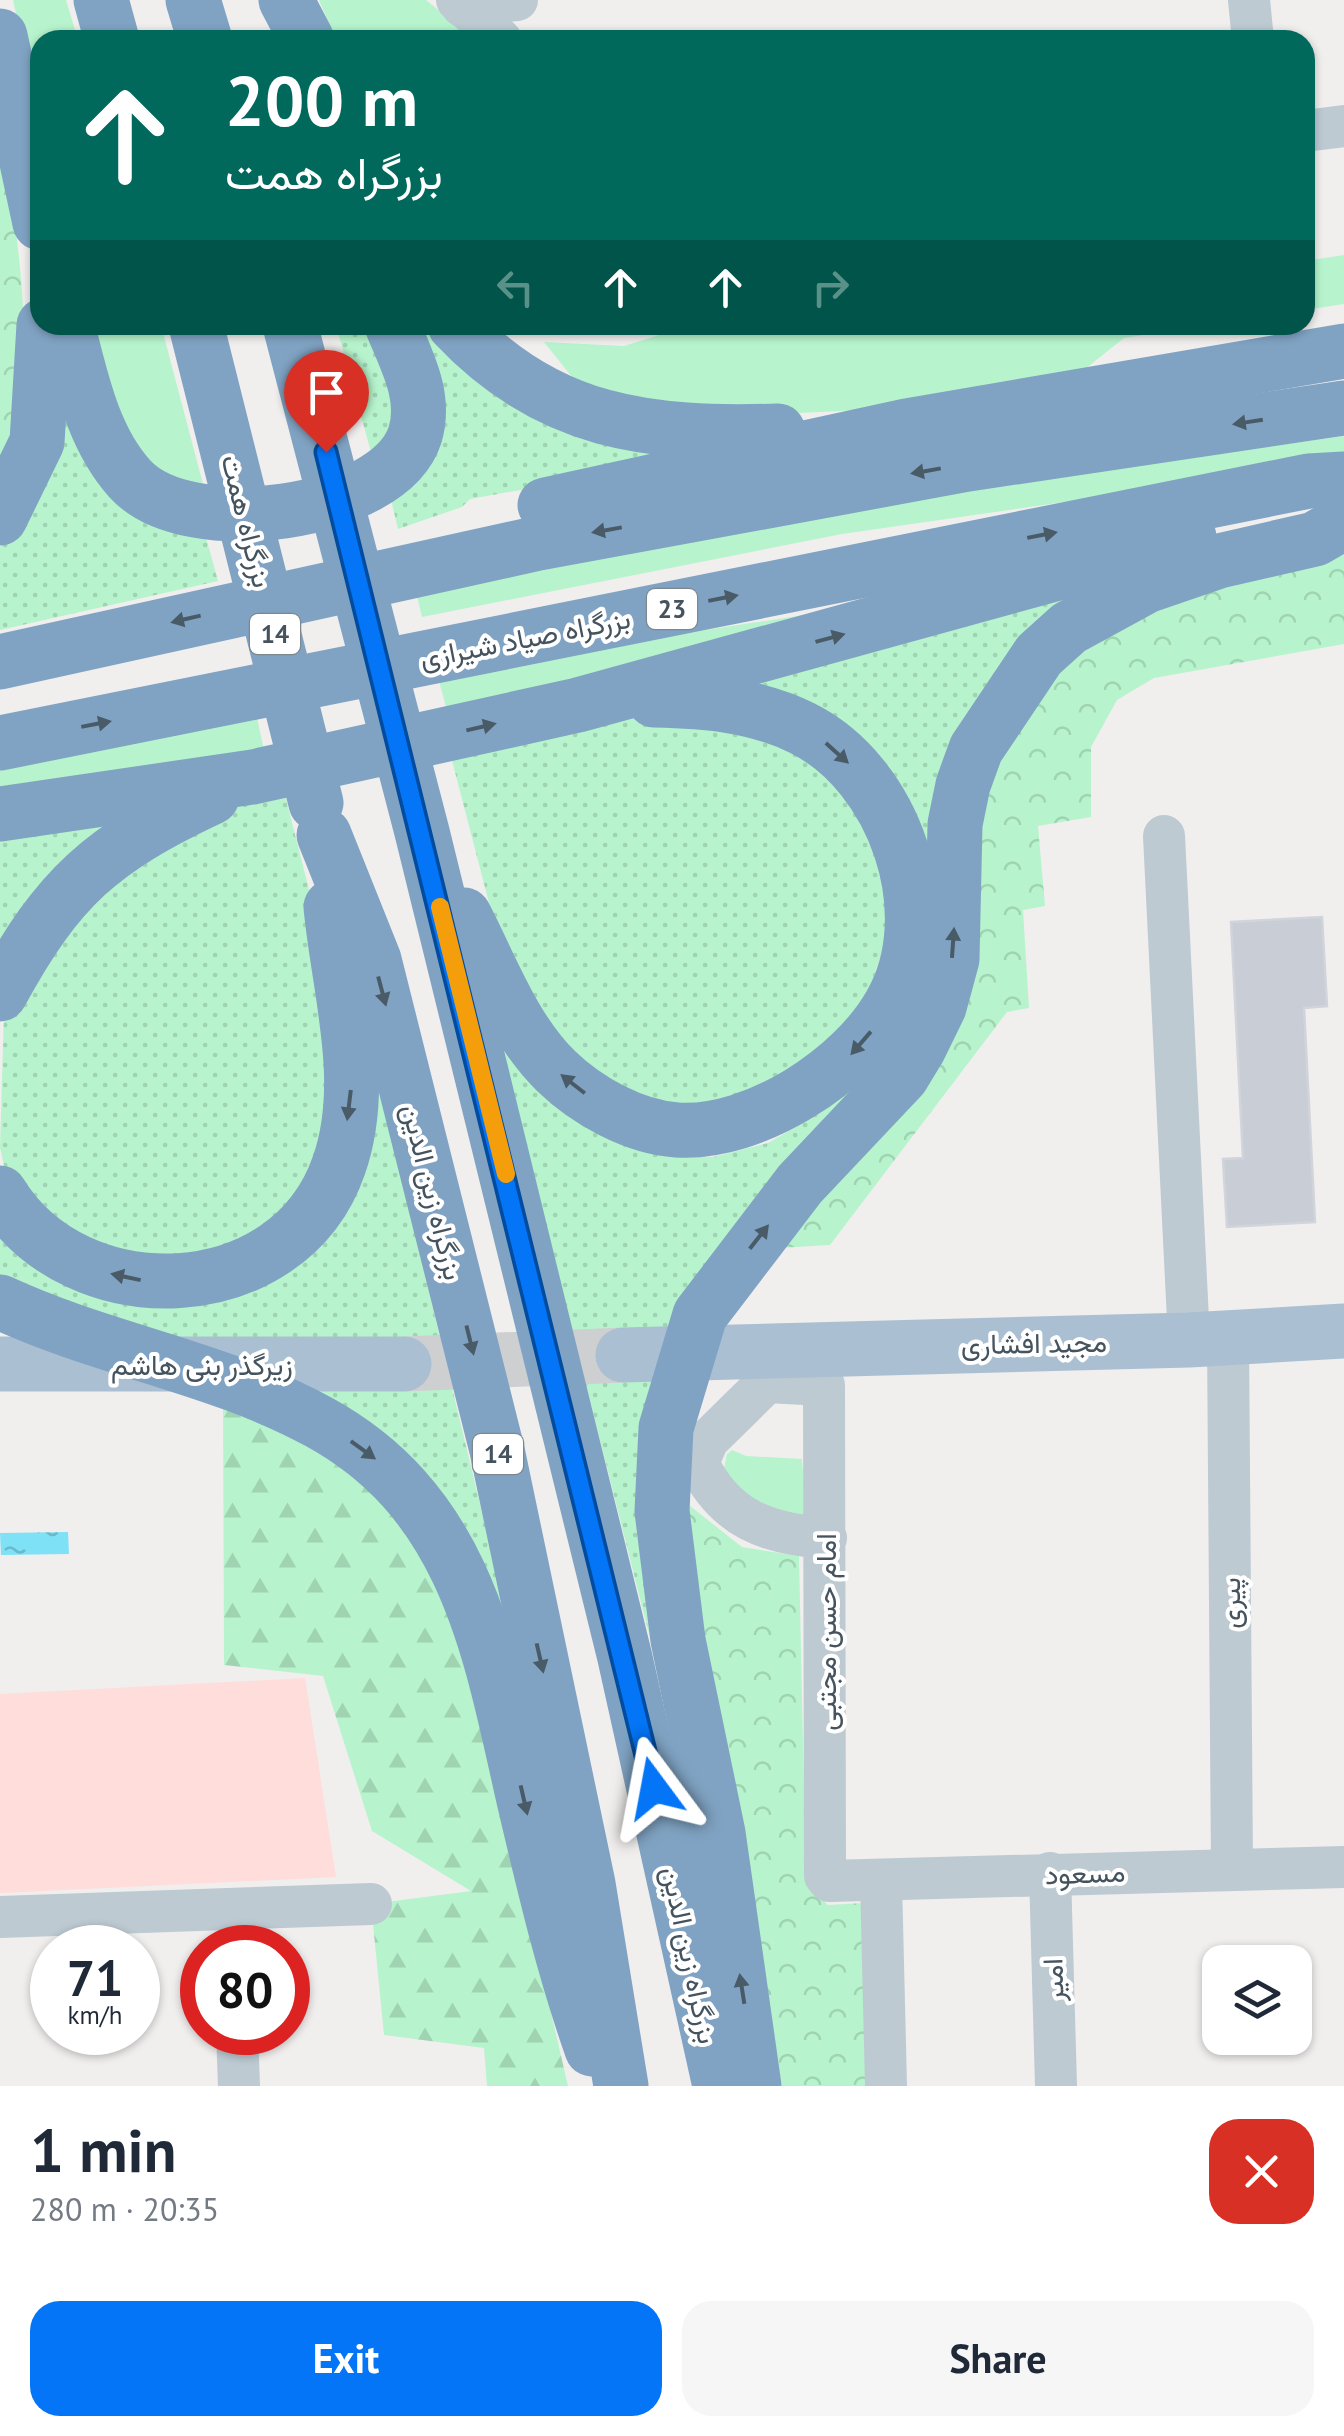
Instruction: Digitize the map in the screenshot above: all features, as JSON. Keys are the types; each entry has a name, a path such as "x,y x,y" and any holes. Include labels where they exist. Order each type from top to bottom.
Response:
{"highway":[{"path":"101,0 109,30"},
{"path":"193,0 202,30"},
{"path":"0,36 30,176"},
{"path":"0,518 36,442 43,335"},
{"path":"69,335 94,421 129,478 146,493 181,508 257,517 344,493 386,472 403,456 414,438 419,406 416,386 396,335"},
{"name":"بزرگراه همت","path":"199,335 324,834"},
{"path":"293,335 317,414 422,832 523,1031 556,1071 603,1108 677,1130 741,1118 818,1083 859,1048 892,1003 908,960 911,888 899,844 879,804 830,745 770,716 712,702 578,705"},
{"path":"468,335 534,391 605,420 646,428 738,432 906,426"},
{"path":"408,570 510,512 906,426 1344,351"},
{"path":"0,662 408,570 968,464 1344,408"},
{"name":"بزرگراه صیاد شیرازی","path":"0,743 1289,485 1344,479"},
{"path":"0,814 253,777 578,705 1344,495"},
{"path":"754,2086 718,1833 667,1569 662,1497 666,1428 676,1394 800,1184 902,1076 920,1048 939,1007 952,959 956,824 963,785 976,749 1039,656 1069,628 1146,586 1220,561 1315,539 1344,522"},
{"path":"0,994 49,910 85,874 170,816 253,777"},
{"name":"بزرگراه زین الدین","path":"422,832 625,1658 720,2086"},
{"path":"0,1193 30,1234 58,1254 94,1270 153,1282 184,1282 250,1265 286,1243 308,1219 340,1164 352,1067 324,834"},
{"name":"بزرگراه زین الدین","path":"324,834 374,960 498,1450 588,1884 621,2086"},
{"path":"0,1302 278,1402 318,1421 383,1465 449,1548 466,1584 490,1656 561,1961 605,2086"}],"main road":[{"name":"مجید افشاری","path":"623,1355 712,1332 1209,1339 1344,1332"},
{"name":"زیرگذر بنی هاشم","path":"0,1364 404,1364"}],"street":[{"path":"460,2 518,0"},
{"path":"1249,0 1252,30"},
{"path":"460,2 491,30"},
{"path":"1315,130 1344,126"},
{"name":"پیری","path":"1164,836 1209,1339 1232,1868"},
{"name":"امام حسن مجتبی","path":"826,1538 790,1535 740,1515 712,1493 698,1464 708,1440 767,1382 824,1385 826,1538 827,1879"},
{"name":"مسعود","path":"827,1879 881,1882 1050,1873 1344,1867"},
{"name":"امیر","path":"1050,1873 1056,2086"},
{"path":"881,1882 886,2086"},
{"path":"249,1925 371,1904"},
{"path":"0,1917 180,1926"},
{"path":"238,2055 239,2086"}],"shaded area":[{"path":"305,1678 336,1877 0,1893 0,1694"}],"green space":[{"path":"13,0 66,0 75,30 30,30 30,76"},
{"path":"319,0 426,0 463,30 332,30"},
{"path":"0,133 19,256 23,342 21,384 0,462"},
{"path":"1344,255 1344,304 1315,308 1315,259"},
{"path":"84,335 164,335 208,503 147,479"},
{"path":"339,335 386,335 409,405 374,463"},
{"path":"401,335 455,335 684,443 647,467 470,499 462,507 398,529 387,483"},
{"path":"660,335 1143,335 1124,338 1070,381 862,410 757,415 654,414 572,377 544,342 624,346"},
{"path":"69,394 202,523 218,581 0,630 0,547 23,517"},
{"path":"1344,436 1344,462 842,534 422,617 415,588 971,488"},
{"path":"1344,545 1344,644 1154,678 1117,700 1091,747 1091,817 1038,826 1045,906 1023,910 1029,1008 1007,1012 830,1245 760,1249 859,1140 971,806 1085,629"},
{"path":"1144,577 937,974 696,1309 656,1662 485,984 671,1154 713,1157 768,1143 820,1113 858,1080 906,826 720,692"},
{"path":"817,613 450,722 439,681 686,633"},
{"path":"255,709 266,759 0,801 0,765"},
{"path":"702,709 823,758 879,839 890,928 860,1019 766,1093 687,1107 637,1098 571,1059 508,976 449,749 565,725"},
{"path":"283,787 318,925 335,1075 301,1214 213,1258 99,1256 6,1174 0,1148 4,1012 22,978 163,833"},
{"path":"178,802 0,969 0,825"},
{"path":"350,962 514,1646 450,1527 0,1287 0,1214 87,1277 310,1226"},
{"path":"223,1402 364,1464 453,1591 568,2086 487,2086 484,2048 384,2035 371,1904 471,1891 372,1831 323,1676 224,1665"},
{"path":"732,1450 746,1456 802,1459 807,1522 736,1492 724,1468"},
{"path":"685,1502 742,1547 799,1556 806,1884 828,1905 863,1903 867,2086 782,2086 676,1540"}],"water":[{"path":"68,1532 69,1554 1,1555 0,1533"}],"building":[{"path":"1322,917 1327,1006 1304,1008 1315,1222 1227,1227 1223,1159 1243,1158 1231,922"}],"tunnel":[{"path":"404,1364 623,1355"}],"slow traffic":[{"path":"440,907 506,1174"}],"route":[{"path":"326,452 562,1399 654,1788"}]}
